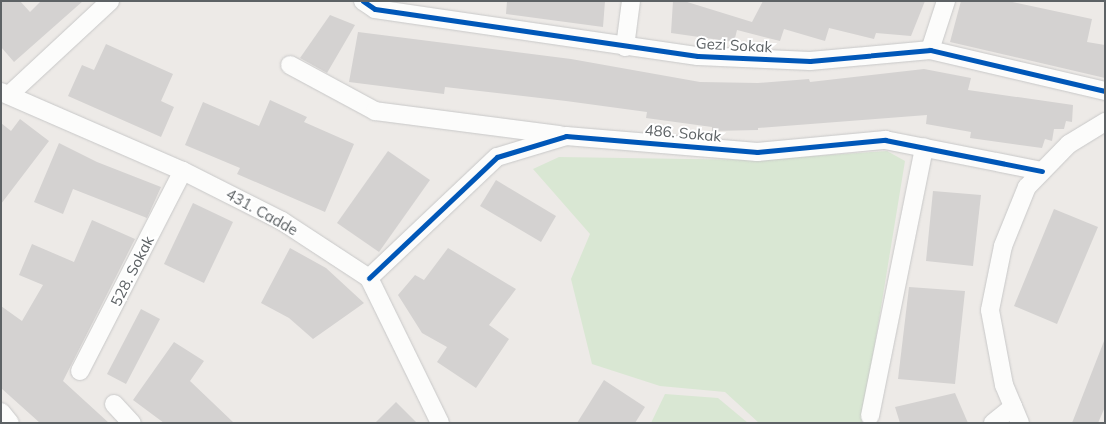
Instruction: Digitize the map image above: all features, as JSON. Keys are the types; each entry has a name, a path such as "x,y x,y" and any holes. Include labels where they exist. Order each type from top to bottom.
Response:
{"street":[{"path":"5,93 110,1"},
{"name":"Gezi Sokak","path":"363,1 375,9 625,47 698,56 810,61 930,50 1105,92"},
{"path":"625,47 631,1"},
{"path":"930,50 946,1"},
{"path":"290,65 375,111 566,136"},
{"name":"431. Cadde","path":"5,93 183,171 282,221 369,278"},
{"path":"992,423 1016,415 1004,385 990,310 1003,246 1027,187 1069,144 1105,122"},
{"name":"486. Sokak","path":"369,278 497,157 566,136 757,152 885,140 1042,171"},
{"path":"870,416 924,147"},
{"name":"528. Sokak","path":"80,371 183,171"},
{"path":"369,278 440,423"},
{"path":"114,404 132,423"},
{"path":"1,412 10,423"}],"green space":[{"path":"887,151 905,161 862,423 759,423 725,392 660,386 592,364 571,279 590,234 533,169 559,157 753,160"},
{"path":"665,394 718,398 748,423 651,423"}],"building":[{"path":"1,1 20,1 30,12 41,1 83,1 14,62 1,47"},
{"path":"507,1 605,1 603,27 506,14"},
{"path":"673,1 684,1 752,22 763,1 925,1 911,36 876,33 874,39 829,28 825,41 784,29 780,41 737,30 734,42 671,33"},
{"path":"961,1 1008,1 1092,19 1087,42 1105,45 1105,78 950,42"},
{"path":"330,15 355,25 327,73 300,58"},
{"path":"358,32 571,59 700,82 758,83 809,79 810,82 924,69 971,78 968,90 1073,105 1072,122 1066,121 1064,129 1054,129 1052,141 1045,139 1042,148 970,138 971,132 926,124 927,115 758,128 758,130 712,131 712,127 646,118 647,112 566,101 445,87 444,94 349,82"},
{"path":"106,44 173,74 161,101 174,107 161,137 68,96 82,65 94,70"},
{"path":"270,100 307,117 304,122 354,144 325,212 237,174 240,168 185,145 203,102 259,126"},
{"path":"20,119 49,141 1,204 1,123 11,131"},
{"path":"59,143 97,162 161,187 147,218 73,189 63,214 34,202"},
{"path":"388,151 430,180 379,252 337,223"},
{"path":"496,180 556,216 541,242 480,206"},
{"path":"933,191 981,195 973,266 926,261"},
{"path":"193,203 233,222 204,283 164,264"},
{"path":"1054,209 1098,227 1057,324 1014,306"},
{"path":"92,220 135,239 63,381 109,423 40,423 1,388 1,306 22,321 43,285 19,275 32,244 74,262"},
{"path":"290,248 326,268 364,303 313,339 289,318 261,303"},
{"path":"448,248 516,289 489,325 509,339 476,388 437,362 447,347 422,333 398,295 415,275 424,280"},
{"path":"909,287 965,291 955,384 898,379"},
{"path":"141,309 160,319 126,384 107,374"},
{"path":"1104,341 1105,407 1098,423 1072,423"},
{"path":"174,342 204,361 190,381 234,423 164,423 133,400"},
{"path":"604,380 645,407 635,423 577,423"},
{"path":"955,393 968,423 900,423 895,407"},
{"path":"396,402 417,423 375,423"}],"cycle path":[{"path":"363,1 375,9 698,56 810,61 930,50 1105,91"},
{"path":"369,278 497,157 566,136 757,152 885,140 1042,171"}]}
